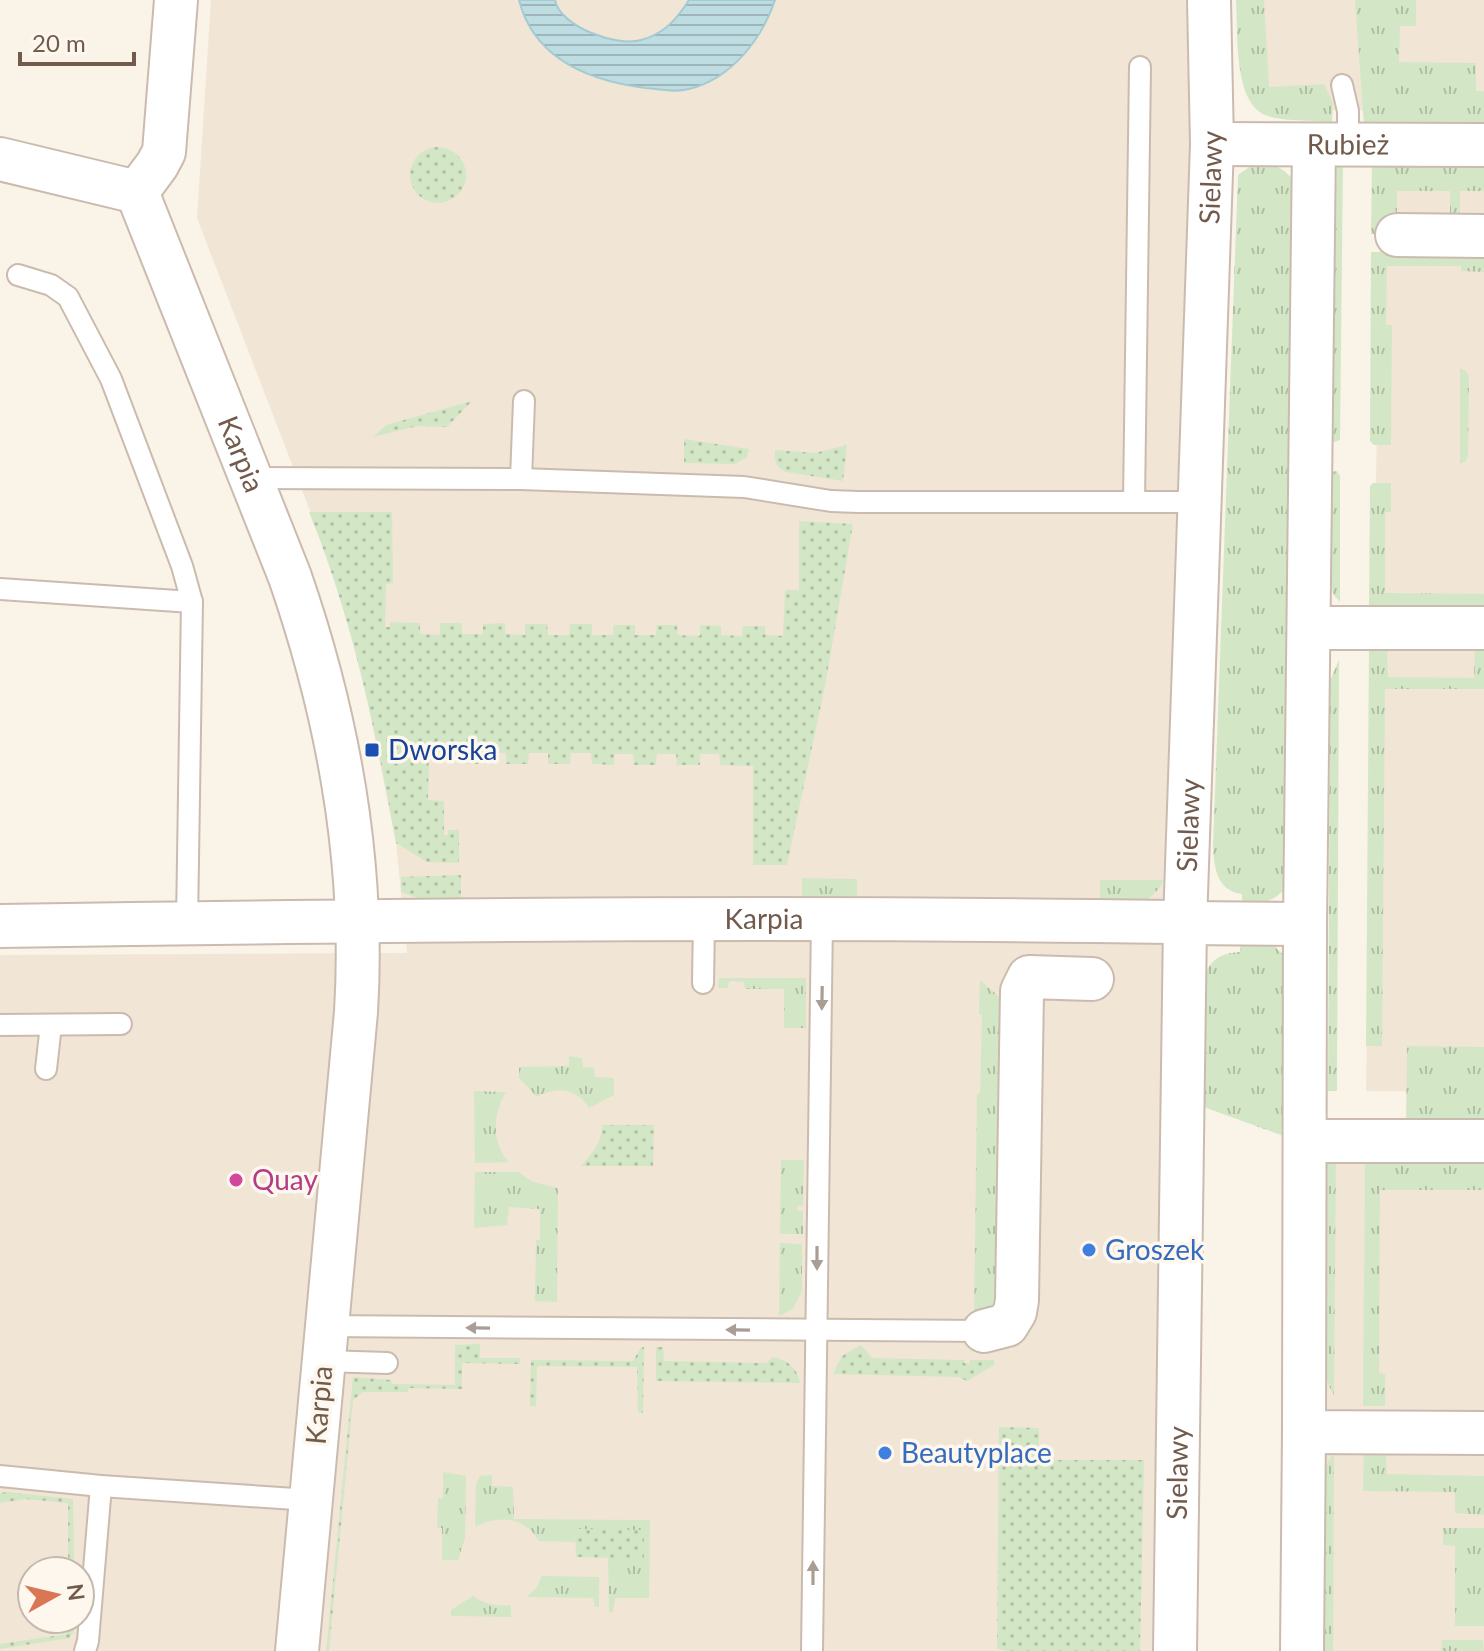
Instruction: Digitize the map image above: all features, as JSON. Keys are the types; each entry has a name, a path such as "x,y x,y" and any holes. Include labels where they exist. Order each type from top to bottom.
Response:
{"street":[{"path":"0,159 137,192 164,152 176,0"},
{"name":"Sielawy","path":"1175,1651 1178,923 1200,502 1212,144 1209,0"},
{"name":"Rubież","path":"1212,144 1484,145"},
{"path":"1302,1651 1305,924 1310,628 1345,145"},
{"name":"Karpia","path":"137,192 290,577 322,680 351,830 358,968 356,1012 297,1651"},
{"path":"1397,235 1484,236"},
{"path":"1310,628 1484,628"},
{"name":"Karpia","path":"0,926 356,920 918,918 1305,924"},
{"path":"984,1331 1007,1325 1015,1312 1017,1300 1022,991 1029,977 1092,979"},
{"path":"1305,1141 1484,1141"},
{"path":"1304,1432 1484,1433"}],"lane":[{"path":"1134,501 1140,67"},
{"path":"1342,85 1348,111 1345,145"},
{"path":"18,275 51,285 68,297 111,379 182,566 192,602 187,923"},
{"path":"521,479 524,401"},
{"path":"250,478 521,479 744,487 831,501 1200,502"},
{"path":"0,589 192,602"},
{"path":"703,983 704,919"},
{"path":"812,1651 822,920"},
{"path":"0,1025 121,1024"},
{"path":"46,1069 51,1025"},
{"path":"324,1344 816,1331 984,1331"},
{"path":"324,1344 387,1363"},
{"path":"0,1476 310,1500"},
{"path":"85,1651 101,1486"}],"shaded area":[{"path":"211,0 1194,0 1163,1651 0,1651 0,955 407,953 396,843 360,663 324,547 197,218"},
{"path":"1257,0 1484,0 1484,111 1283,110 1262,102"},
{"path":"1381,174 1484,174 1484,1092 1366,1091"},
{"path":"1327,1151 1484,1153 1484,1651 1324,1651"}],"green space":[{"path":"1236,0 1264,0 1269,87 1324,84 1333,103 1332,122 1278,118 1263,114 1253,106 1246,94 1239,62"},
{"path":"1355,0 1416,0 1416,26 1400,26 1399,62 1476,63 1476,91 1484,91 1484,127 1364,126"},
{"path":"438,147 458,155 466,175 458,195 438,203 418,195 410,175 418,155"},
{"path":"1337,161 1343,161 1340,440 1331,443"},
{"path":"1372,161 1484,162 1484,191 1460,191 1460,219 1450,219 1450,191 1397,191 1397,219 1391,234 1371,234"},
{"path":"1255,163 1281,169 1299,188 1290,883 1269,900 1242,906 1242,894 1227,888 1218,877 1213,846 1238,175"},
{"path":"1371,252 1484,253 1484,272 1461,271 1461,266 1387,266 1386,325 1392,325 1391,445 1374,445 1370,441"},
{"path":"1460,368 1469,377 1468,455 1466,461 1460,464"},
{"path":"472,401 447,427 417,426 373,437 386,425"},
{"path":"684,439 749,449 747,457 735,464 684,463"},
{"path":"847,445 843,481 786,472 775,460 775,450 815,453"},
{"path":"1337,471 1340,476 1340,602 1333,594 1331,584 1331,472"},
{"path":"1373,483 1391,483 1391,512 1385,512 1385,593 1484,594 1484,606 1369,605 1370,486"},
{"path":"309,512 392,512 393,583 386,584 385,627 390,627 390,622 420,623 420,634 440,635 440,623 462,623 462,634 483,634 483,624 505,623 505,634 525,635 525,624 547,624 548,635 569,635 570,624 592,624 592,635 613,635 614,625 635,625 635,635 656,635 657,625 677,625 678,635 700,636 700,625 721,626 721,635 742,636 743,626 765,626 765,635 783,636 785,590 799,590 799,521 853,524 825,686 787,865 753,865 753,766 720,765 719,754 700,754 700,765 677,765 676,754 657,754 656,765 634,765 633,754 614,754 614,765 592,764 591,753 571,753 570,764 548,764 548,753 529,753 528,764 506,764 506,753 487,752 486,764 463,764 463,752 429,752 428,800 444,801 444,835 448,835 448,830 459,830 459,863 427,862 396,843 361,675 338,593"},
{"path":"1369,649 1387,649 1388,677 1474,678 1475,650 1484,650 1484,689 1385,689 1382,1046 1366,1046"},
{"path":"1339,660 1337,1091 1328,1091 1330,681"},
{"path":"461,875 461,900 421,899 401,892 401,877"},
{"path":"802,878 857,879 857,901 802,901"},
{"path":"1100,880 1164,880 1145,900 1100,903"},
{"path":"1241,939 1270,944 1291,965 1292,1139 1198,1105 1203,980 1216,959 1240,952"},
{"path":"719,978 806,978 806,1028 784,1028 784,989 745,989 744,982 729,981 728,988 718,988"},
{"path":"980,980 1006,1003 998,1301 992,1309 974,1313 977,1094 980,1093 982,1015 979,1014"},
{"path":"1407,1046 1484,1047 1484,1125 1406,1125"},
{"path":"569,1056 582,1058 583,1067 594,1068 595,1077 614,1078 614,1095 589,1108 578,1096 566,1091 551,1091 537,1097 519,1078 519,1067 569,1066"},
{"path":"474,1091 506,1092 498,1109 496,1128 499,1146 509,1162 475,1163"},
{"path":"602,1125 654,1125 653,1166 581,1166 598,1142"},
{"path":"1327,1153 1336,1154 1334,1396 1327,1381"},
{"path":"1365,1154 1484,1155 1484,1190 1380,1190 1379,1373 1385,1374 1385,1406 1363,1406"},
{"path":"781,1160 804,1160 803,1206 798,1206 797,1210 803,1211 803,1234 780,1234"},
{"path":"475,1172 518,1172 533,1182 558,1188 557,1302 535,1301 540,1209 509,1207 507,1225 474,1228"},
{"path":"780,1243 802,1244 802,1291 793,1309 779,1316"},
{"path":"480,1344 480,1358 520,1358 520,1364 462,1363 462,1389 408,1388 408,1392 363,1392 353,1400 329,1651 326,1651 353,1377 391,1380 392,1384 455,1385 455,1345"},
{"path":"861,1345 872,1358 964,1360 969,1364 970,1360 994,1360 994,1365 967,1381 958,1377 833,1374 842,1356"},
{"path":"644,1347 643,1413 638,1412 637,1367 537,1366 536,1406 530,1406 531,1360 633,1361"},
{"path":"656,1347 663,1347 664,1361 766,1363 773,1357 791,1366 800,1383 656,1381"},
{"path":"999,1427 1039,1428 1039,1466 1047,1460 1144,1460 1140,1651 997,1649"},
{"path":"1364,1442 1385,1442 1387,1474 1484,1476 1484,1515 1455,1513 1455,1492 1363,1491"},
{"path":"1334,1452 1333,1651 1324,1651 1325,1467"},
{"path":"443,1472 466,1476 465,1538 458,1560 442,1560 442,1528 437,1528 438,1498 443,1498"},
{"path":"492,1475 492,1486 513,1487 514,1519 650,1520 649,1598 615,1598 613,1612 609,1612 608,1558 643,1558 575,1529 576,1542 539,1541 526,1527 511,1520 493,1520 475,1527 476,1484 480,1476"},
{"path":"0,1493 73,1499 74,1555 68,1555 68,1503 26,1499 0,1503"},
{"path":"1443,1528 1484,1528 1484,1626 1455,1626 1455,1546 1443,1545"},
{"path":"575,1529 644,1530 644,1559 576,1557"},
{"path":"542,1576 599,1577 599,1607 595,1607 593,1598 527,1597"},
{"path":"473,1596 491,1604 511,1605 511,1617 451,1616 451,1610"},
{"path":"72,1635 69,1638 0,1649 0,1644"},
{"path":"1442,1640 1483,1640 1484,1651 1441,1651"}],"water":[{"path":"519,0 555,0 559,10 578,26 605,38 631,41 663,30 689,0 775,0 753,43 731,67 704,84 673,91 605,80 567,64 537,38"}],"place":[{"name":"Dworska","path":"372,750"},
{"name":"Quay","path":"236,1180"},
{"name":"Groszek","path":"1089,1250"},
{"name":"Beautyplace","path":"885,1453"}]}
